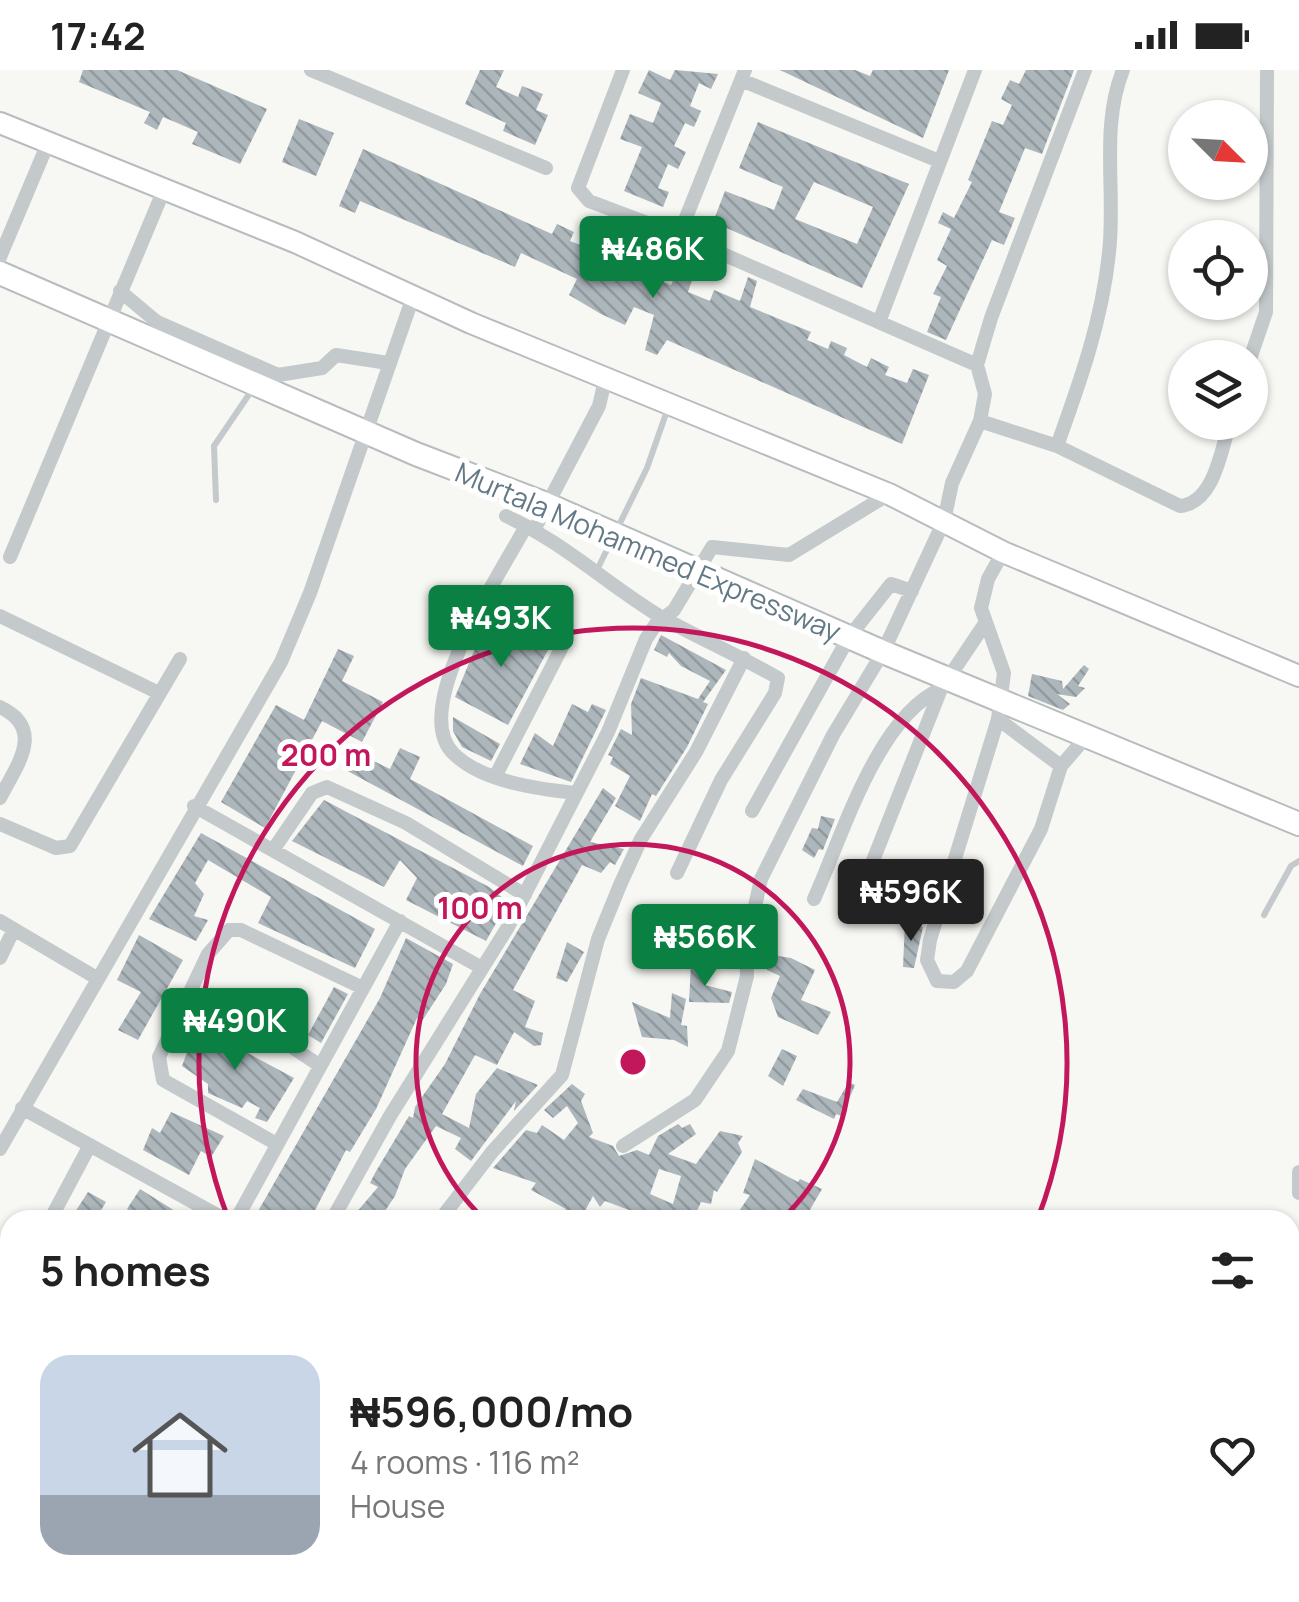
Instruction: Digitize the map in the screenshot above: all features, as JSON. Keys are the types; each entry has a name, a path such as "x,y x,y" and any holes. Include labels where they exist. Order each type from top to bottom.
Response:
{"main road":[{"path":"0,123 414,294 470,323 889,494 1003,552 1299,676"},
{"name":"Murtala Mohammed Expressway","path":"0,273 259,377 367,433 546,504 882,652 999,710 1086,738 1299,824"}],"street":[{"path":"311,70 546,168"},
{"path":"623,70 578,188 590,201 679,234 977,365"},
{"path":"878,322 975,70"},
{"path":"623,1146 695,1100 728,1051 747,976 746,947 761,879 834,735 882,652 944,521 952,483 980,421 985,394 977,365 1086,70"},
{"path":"1057,446 1096,336 1110,251 1113,96 1123,70"},
{"path":"1257,340 1266,312 1267,70"},
{"path":"679,234 743,75 939,161"},
{"path":"0,257 48,143"},
{"path":"10,557 163,192"},
{"path":"120,292 157,322 259,377 322,368 336,355 388,363"},
{"path":"0,1149 95,977 280,662 367,433 414,294"},
{"path":"576,792 496,776 453,754 439,719 456,659 486,598 546,504 599,406 606,376"},
{"path":"980,421 1057,446 1180,506 1192,504 1208,484 1224,440"},
{"path":"338,1210 524,895 608,732 646,639 674,610 716,546 788,555 889,494"},
{"path":"506,516 664,618 744,658 779,683 721,780 677,873"},
{"path":"1003,552 981,608 1004,673 999,710 930,940 927,960 937,981 954,982 967,970 1041,830 1061,766 1086,738"},
{"path":"752,811 849,637 891,584 912,591"},
{"path":"486,598 563,645 496,776"},
{"path":"0,616 159,693"},
{"path":"848,908 870,868 945,684 984,625"},
{"path":"448,1210 492,1152 562,1075 598,939 620,886 641,839 696,752 744,658"},
{"path":"0,824 56,848 70,846 180,659"},
{"path":"814,900 859,795 896,728 918,700 945,684"},
{"path":"0,707 14,714 26,730 26,747 0,798"},
{"path":"999,710 1061,766"},
{"path":"274,850 312,793 327,787 364,800 437,840 524,895"},
{"path":"194,806 482,968"},
{"path":"0,921 95,977"},
{"path":"241,1210 400,922"},
{"path":"0,958 14,929"},
{"path":"275,1143 163,1080 160,1057 208,954 228,930 241,930 363,988"},
{"path":"189,995 289,1044 320,1065"},
{"path":"22,1108 208,1210"},
{"path":"56,1210 90,1145"},
{"path":"1299,1172 1299,1193"}],"lane":[{"path":"216,500 214,446 259,377"},
{"path":"595,574 617,536 670,402"},
{"path":"1264,915 1291,866 1299,861"}],"building":[{"path":"83,70 177,70 267,109 240,164 192,144 198,132 175,122 163,117 157,130 144,123 150,112 79,82"},
{"path":"480,70 504,70 496,87 518,97 522,86 543,94 536,110 548,115 535,145 503,131 506,123 465,104"},
{"path":"649,70 670,80 675,70 718,74 711,89 699,83 690,106 701,111 694,127 685,123 674,146 686,152 678,169 668,164 658,188 669,192 663,207 624,191 642,147 620,139 630,114 653,123 661,103 638,93"},
{"path":"780,70 855,70 870,76 873,70 949,70 923,138"},
{"path":"1026,70 1074,70 1042,154 1025,148 999,212 1015,218 1004,245 992,240 946,340 927,332 941,297 933,294 947,266 937,260 951,229 938,223 943,212 954,218 972,182 968,180 992,121 1003,125 1012,105 1001,99 1010,80 1019,84"},
{"path":"299,119 334,133 316,176 282,162"},
{"path":"758,122 909,184 862,288 713,222 725,191 774,210 783,187 739,168","holes":["814,182 873,207 857,244 795,219"]},
{"path":"363,149 552,234 557,224 574,232 570,241 593,250 597,240 632,254 653,267 649,276 671,285 676,274 692,280 688,292 710,301 714,290 740,301 748,277 757,281 750,307 811,332 807,340 828,349 831,341 847,348 844,355 867,367 871,358 889,367 885,375 907,383 913,369 929,375 902,444 667,340 657,355 645,350 654,315 634,307 625,325 601,314 569,295 577,279 521,253 515,267 360,201 355,213 339,206"},
{"path":"488,617 509,627 511,623 549,648 508,725 455,697"},
{"path":"661,635 726,670 703,702 708,704 687,747 656,796 652,794 640,821 615,806 630,776 610,764 613,757 608,755 621,729 632,735 631,704 641,678 698,699 710,681 681,666 669,653 667,657 654,650"},
{"path":"338,649 354,656 342,681 383,702 362,742 322,721 265,828 221,802 276,705 304,720"},
{"path":"1084,665 1089,669 1078,686 1085,688 1076,697 1057,694 1070,704 1063,710 1028,696 1032,674 1062,681 1063,689"},
{"path":"572,704 588,712 592,704 606,710 571,782 520,764 535,733 553,746"},
{"path":"453,717 500,744 491,761 462,747 453,731"},
{"path":"400,748 420,757 410,779 533,846 523,866 342,768 351,750 390,769"},
{"path":"603,788 616,798 590,842 624,849 615,865 610,862 601,873 582,865 513,990 535,1001 525,1027 543,1033 541,1045 534,1046 514,1032 497,1065 475,1055 442,1114 469,1128 476,1094 497,1068 538,1085 514,1111 516,1101 471,1161 455,1149 461,1138 436,1126 405,1169 386,1210 358,1210 378,1187 370,1183 375,1173 445,1064 480,994"},
{"path":"324,800 489,887 508,902 486,941 406,900 417,878 400,860 384,887 292,841"},
{"path":"821,816 835,819 823,850 819,849 814,858 802,850 812,828 818,829"},
{"path":"201,833 375,929 355,968 258,923 271,897 208,860 195,883 204,894 194,916 208,920 196,941 149,919"},
{"path":"890,887 905,889 905,906 873,905 871,909 862,905 870,890 889,898"},
{"path":"905,922 923,927 914,968 903,967"},
{"path":"139,935 183,960 138,1040 118,1030 141,992 117,980"},
{"path":"406,938 453,964 446,984 422,1021 417,1018 376,1109 350,1152 346,1150 315,1210 259,1210 380,998"},
{"path":"567,942 584,952 567,982 556,978"},
{"path":"765,954 791,958 815,970 801,1000 831,1012 818,1035 778,1017 771,998 780,976 767,970"},
{"path":"691,965 710,972 705,985 732,992 729,1003 689,1002"},
{"path":"334,987 348,994 321,1043 308,1035"},
{"path":"672,993 686,999 681,1025 687,1026 688,1047 674,1040 642,1037 632,1002 670,1018"},
{"path":"197,1026 222,1035 227,1026 231,1028 231,1044 294,1078 267,1122 255,1118 260,1108 247,1101 242,1108 208,1093 208,1084 182,1066"},
{"path":"782,1049 797,1056 783,1086 768,1076"},
{"path":"849,1082 855,1085 842,1116 836,1114 834,1119 796,1100 803,1089 837,1102"},
{"path":"572,1084 585,1094 581,1101 593,1133 589,1137 613,1146 619,1156 637,1150 649,1155 658,1136 678,1124 682,1128 690,1124 696,1134 668,1154 696,1164 720,1131 743,1136 738,1143 742,1152 717,1192 714,1190 711,1204 701,1202 697,1210 629,1210 605,1201 600,1207 593,1196 585,1210 565,1210 531,1190 536,1183 493,1168 526,1130 537,1133 542,1125 564,1140 578,1123 567,1106 553,1118 544,1110","holes":["659,1169 681,1176 673,1204 650,1194"]},
{"path":"171,1112 224,1136 211,1157 201,1151 189,1175 143,1150 152,1128 160,1133"},
{"path":"755,1159 798,1182 800,1179 822,1189 810,1210 740,1210 750,1195 743,1193"},
{"path":"140,1189 173,1210 128,1210"},
{"path":"88,1192 106,1202 101,1210 76,1210"}]}
